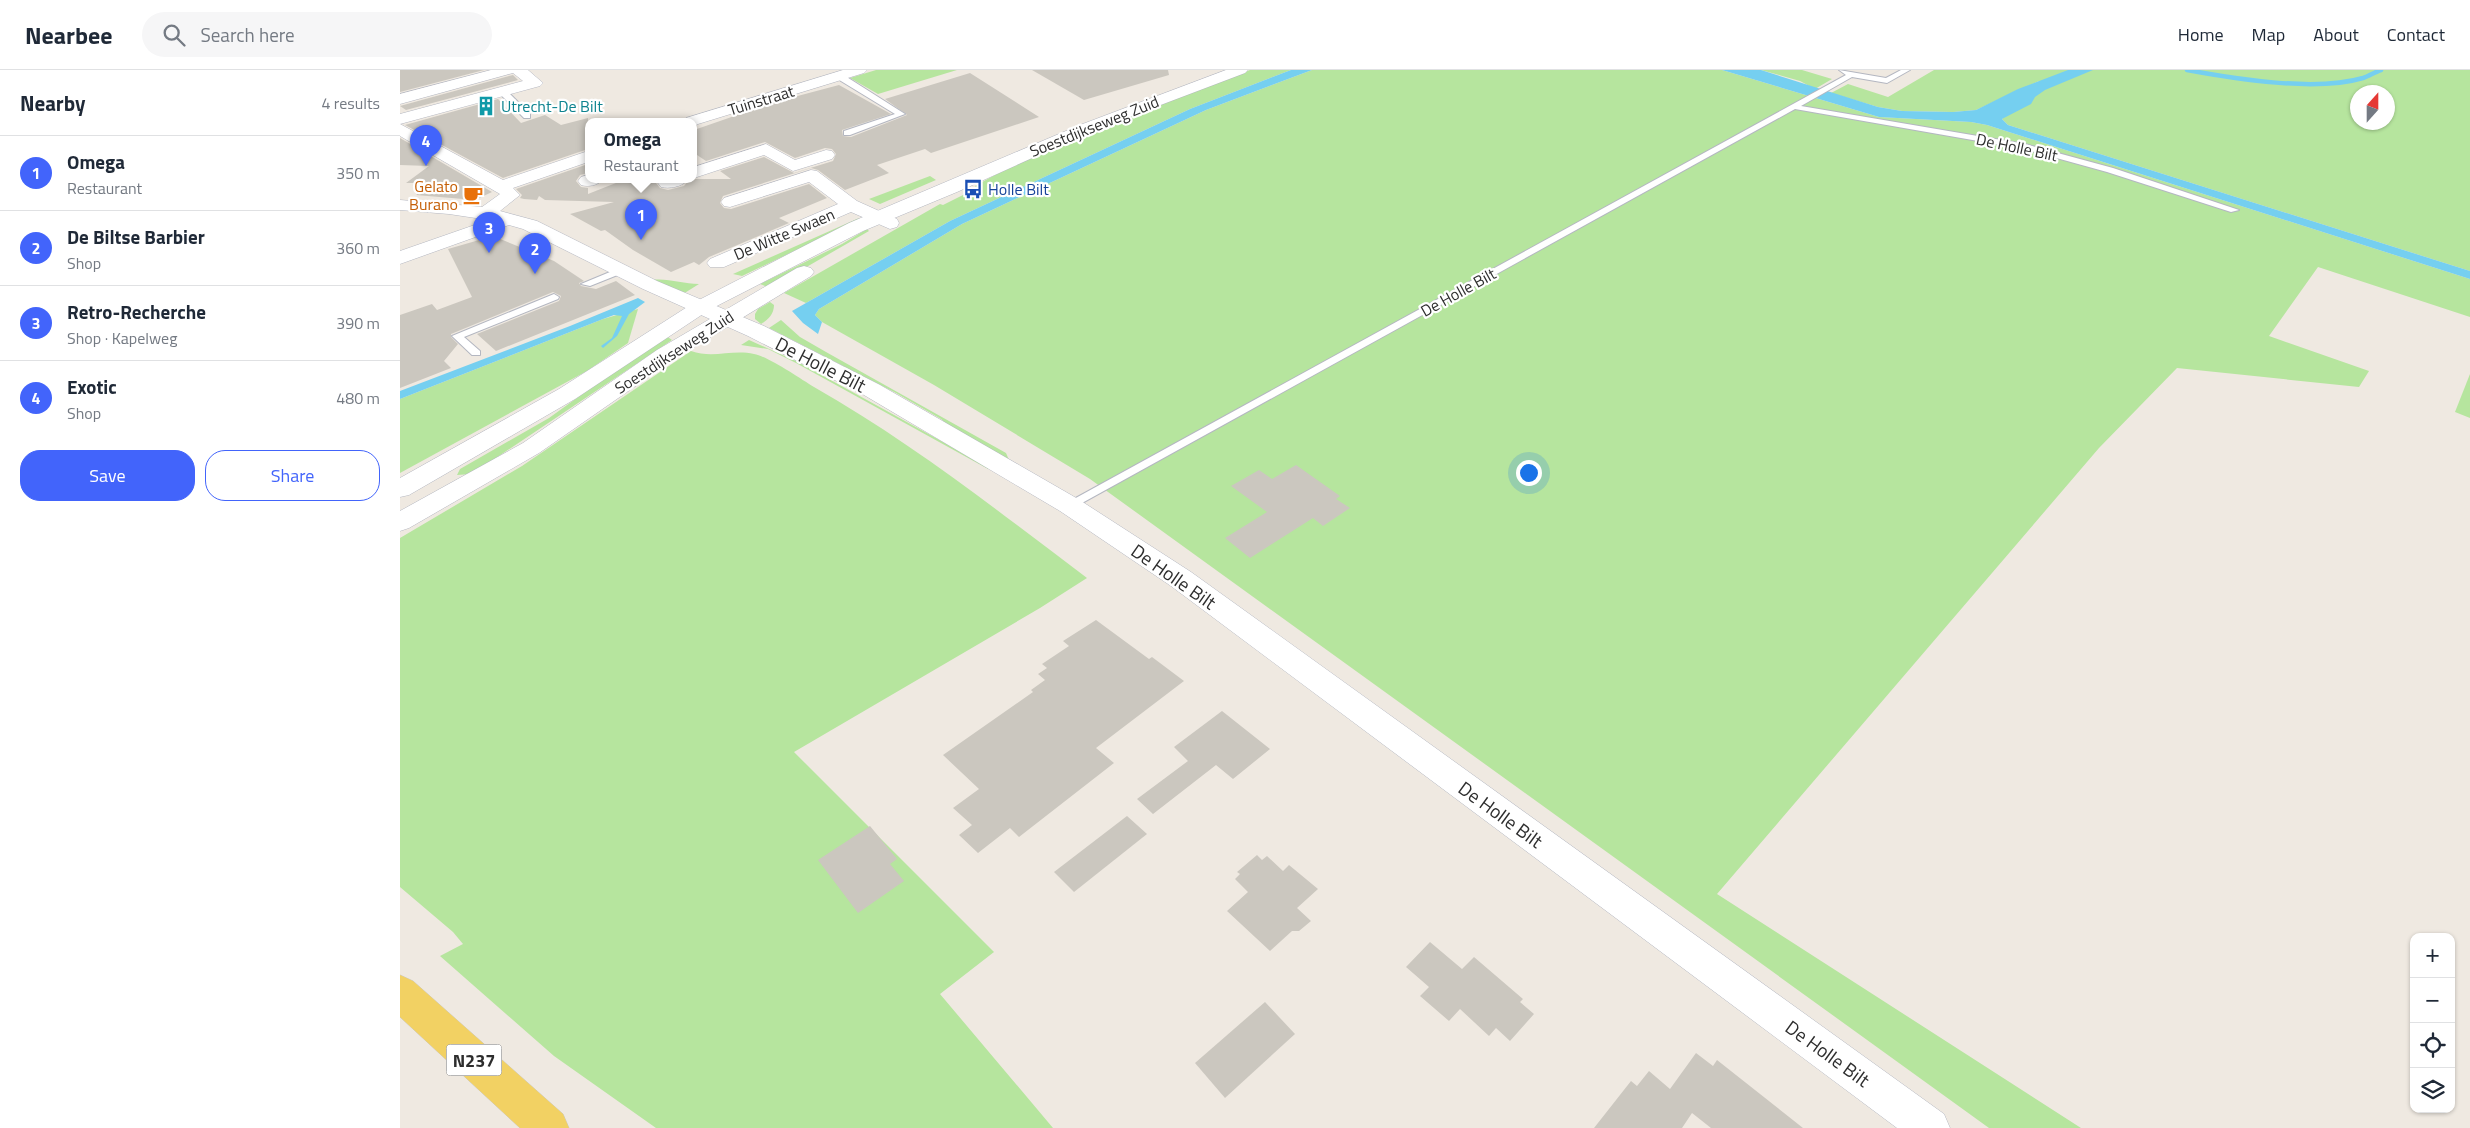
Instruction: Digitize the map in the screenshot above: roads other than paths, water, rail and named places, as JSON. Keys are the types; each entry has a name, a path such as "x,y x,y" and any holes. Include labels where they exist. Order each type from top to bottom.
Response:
{"main road":[{"name":"N237","path":"400,992 549,1128"}],"street":[{"path":"400,98 508,70"},
{"path":"400,119 535,83 518,70"},
{"name":"Tuinstraat","path":"697,119 859,70"},
{"name":"Soestdijkseweg Zuid","path":"400,489 567,394 702,306 951,188 1086,128 1240,70"},
{"path":"789,73 809,85"},
{"path":"400,130 501,186 511,194 485,213"},
{"path":"748,138 793,166 826,154"},
{"path":"697,172 766,149"},
{"path":"501,186 585,157"},
{"name":"De Witte Swaen","path":"730,202 811,175 851,205 883,220"},
{"name":"De Holle Bilt","path":"400,205 449,208 485,213 530,226 680,299 702,306 872,390 1069,505 1181,579 1930,1128"},
{"name":"De Witte Swaen","path":"717,263 851,205"},
{"path":"400,258 509,219"},
{"name":"Soestdijkseweg Zuid","path":"400,522 530,448 665,355 883,220"}],"lane":[{"path":"1842,70 1851,76 1887,81 1906,70"},
{"path":"839,76 902,114 847,133"},
{"name":"De Holle Bilt","path":"1069,505 1851,76"},
{"path":"503,92 527,116"},
{"name":"De Holle Bilt","path":"1794,107 2025,147 2110,170 2234,210"},
{"path":"586,284 622,270"},
{"path":"476,354 457,336 554,297"}],"water":[{"path":"1291,70 1312,70 1206,110 962,224 819,309 815,315 822,322 818,334 803,323 792,311 950,221 1190,109"},
{"path":"1722,70 1761,70 1878,107 1902,111 1953,112 1976,110 2018,89 2068,70 2093,70 2045,90 2035,97 2031,104 2002,119 2008,125 2470,271 2470,279 1987,125 1971,122 1879,117"},
{"path":"638,298 645,302 629,314 617,336 603,348 601,346 612,338 622,316 614,315 603,319 400,399 400,391"}],"waterway":[{"path":"2187,70 2276,83 2300,84 2344,82 2363,78 2381,70"}],"place":[{"name":"Utrecht-De Bilt","path":"486,106"},
{"name":"Exotic","path":"426,166"},
{"name":"Holle Bilt","path":"973,189"},
{"name":"Gelato Burano","path":"473,195"},
{"name":"Omega","path":"641,240"},
{"name":"Retro-Recherche","path":"489,253"},
{"name":"De Biltse Barbier","path":"535,274"}]}
